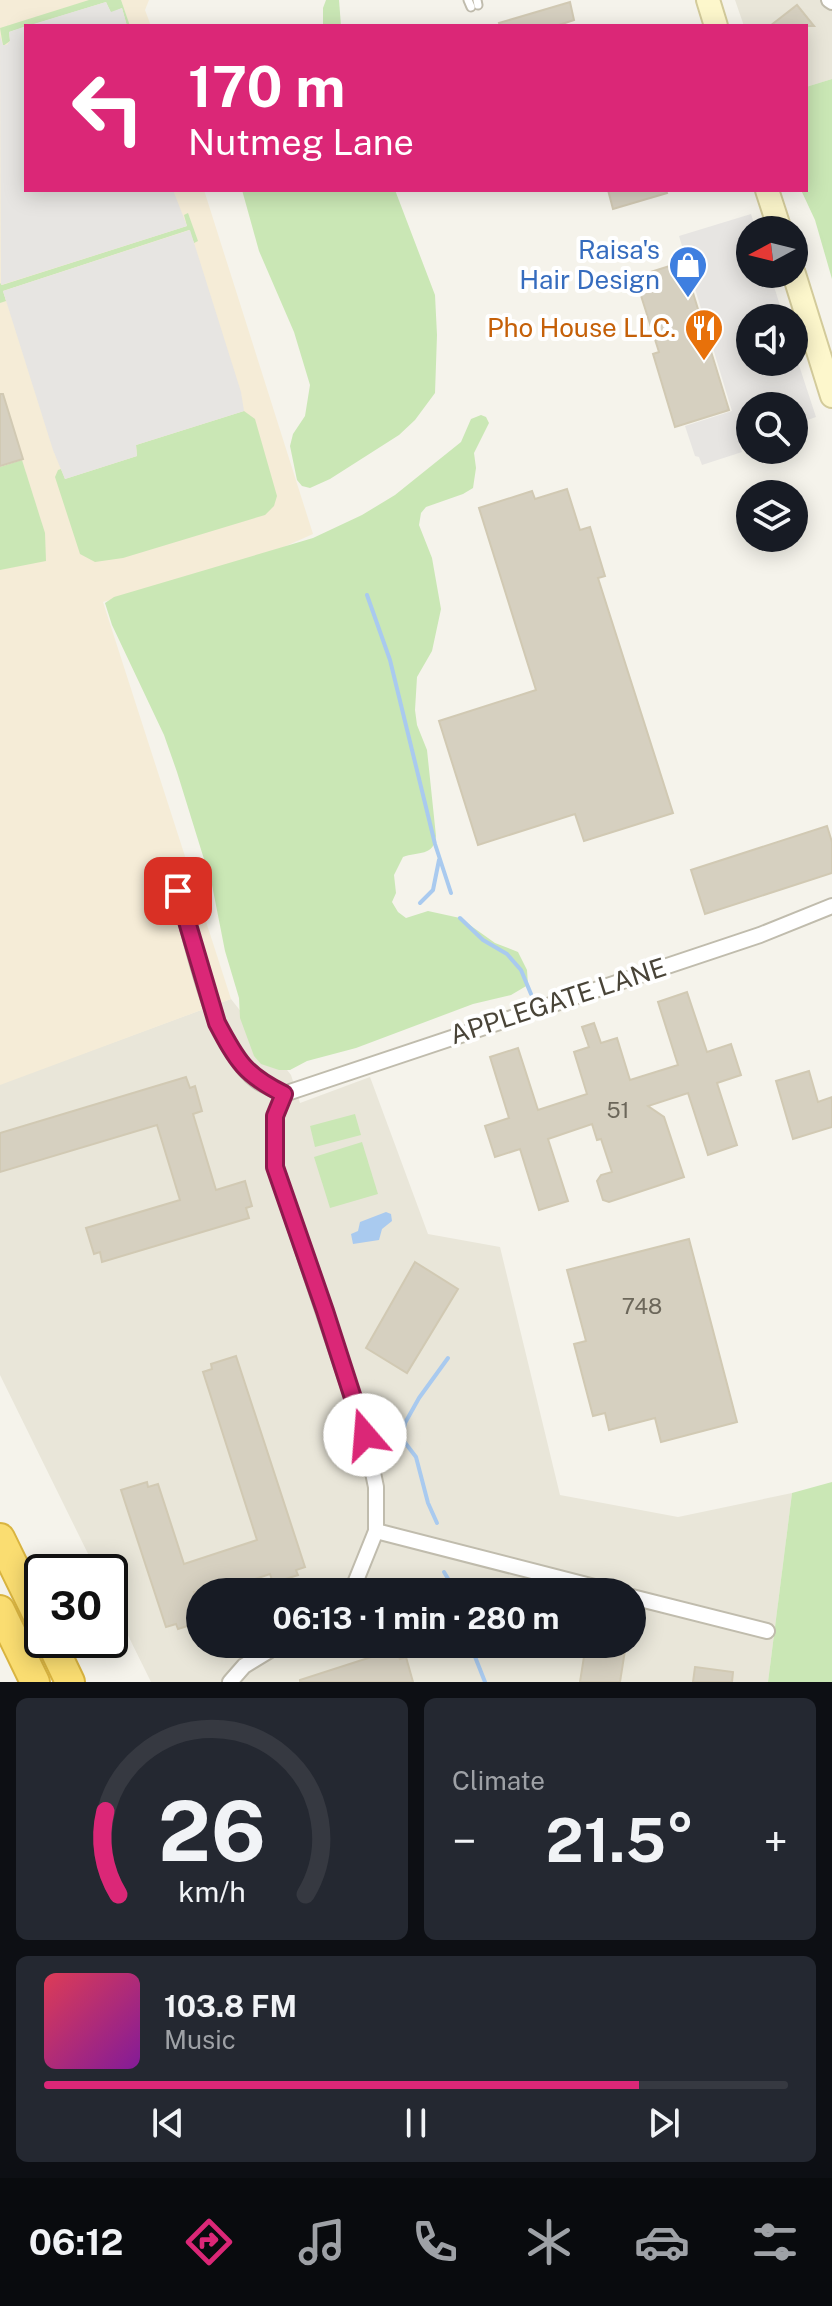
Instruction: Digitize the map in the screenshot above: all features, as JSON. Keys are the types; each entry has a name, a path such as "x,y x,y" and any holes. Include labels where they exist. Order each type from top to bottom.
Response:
{"highway":[{"path":"0,1538 24,1587"},
{"path":"0,1610 35,1682"},
{"path":"0,1646 17,1682"},
{"path":"59,1658 70,1682"}],"main road":[{"path":"708,0 715,24"},
{"path":"768,192 775,216"},
{"path":"798,288 832,396"}],"street":[{"path":"178,891 223,1035 235,1057 256,1080 284,1094 275,1116 275,1167 365,1435 376,1487 376,1531 357,1578"},
{"name":"APPLEGATE LANE","path":"284,1094 760,935 832,906"},
{"path":"376,1531 559,1578"},
{"path":"646,1601 767,1631"},
{"path":"230,1682 244,1666 257,1658"}],"shaded area":[{"path":"0,0 149,0 145,10 150,24 24,24 24,192 205,192 313,534 248,563 103,602 231,999 0,1085"},
{"path":"735,0 832,0 832,79 808,86 808,24 743,24"},
{"path":"106,2 111,12 122,8 126,24 34,24"},
{"path":"24,27 24,192 174,192 187,226 1,285 0,36 3,45 7,45 9,32"},
{"path":"736,219 736,288 774,288 780,304 736,304 736,376 803,376 808,392 736,392 736,454 702,465 699,457 695,456 685,426 732,411 679,236"},
{"path":"190,230 241,392 244,411 136,445 137,456 65,479 3,291"},
{"path":"808,393 816,417 808,420"},
{"path":"231,999 291,1075 300,1103 370,1077 428,1234 500,1247 560,1495 678,1517 792,1493 768,1682 151,1682 128,1635 128,1554 88,1554 0,1375 0,1084"}],"green space":[{"path":"89,0 121,0 129,24 126,24 122,8 111,13 106,2 35,24 24,24 24,27 9,32 10,41 3,46 0,28"},
{"path":"326,0 339,0 341,24 323,24"},
{"path":"832,79 832,279 815,220 802,192 808,192 808,86"},
{"path":"243,192 396,192 435,295 435,393 399,435 330,479 310,488 302,486 297,480 290,446 293,434 305,416 310,385 294,332 259,251"},
{"path":"188,213 198,241 194,243 189,230 3,291 6,301 0,303 0,283 2,285 187,226 184,215"},
{"path":"244,411 255,419 277,496 274,506 265,515 123,558 95,562 80,554 55,477 58,470 61,469 65,479 137,456 136,445"},
{"path":"481,415 489,423 474,453 476,468 473,488 426,507 421,513 419,525 432,558 441,609 432,651 417,677 415,710 427,750 436,836 429,850 403,857 394,875 396,893 392,902 406,918 428,911 460,918 495,943 518,952 527,970 528,985 511,995 473,1004 356,1048 307,1061 290,1070 279,1070 261,1064 254,1056 240,1018 239,998 225,951 212,885 177,772 164,735 112,625 105,603 114,597 313,538 362,515 395,495 461,442 471,419"},
{"path":"22,460 45,533 46,561 0,570 0,467"},
{"path":"355,1114 361,1135 315,1147 310,1126"},
{"path":"362,1142 378,1194 330,1208 314,1157"},
{"path":"832,1482 832,1682 768,1682 792,1493"}],"water":[{"path":"386,1212 391,1214 392,1221 382,1229 379,1240 353,1244 351,1234 358,1231 360,1222"}],"building":[{"path":"570,2 574,20 562,24 499,23"},
{"path":"797,5 814,26 808,24 773,24"},
{"path":"609,192 667,193 613,209"},
{"path":"679,263 685,282 689,280 729,410 675,427 653,354 659,352 635,277"},
{"path":"0,394 3,394 23,459 0,466"},
{"path":"567,489 580,530 590,527 605,576 598,578 673,813 584,841 575,814 478,845 439,721 536,690 479,508 532,491 535,499"},
{"path":"827,826 832,842 832,873 705,914 691,870"},
{"path":"687,992 707,1052 731,1044 741,1075 717,1083 737,1145 708,1155 688,1093 648,1106 664,1117 684,1177 609,1202 603,1200 597,1181 601,1175 612,1172 601,1139 597,1140 592,1124 548,1139 568,1201 539,1210 520,1149 495,1157 485,1126 509,1118 490,1057 518,1048 538,1110 587,1094 574,1052 589,1047 582,1027 594,1023 601,1043 617,1038 630,1080 678,1065 658,1002"},
{"path":"809,1071 818,1102 832,1097 832,1127 793,1139 776,1081"},
{"path":"186,1077 190,1088 195,1086 202,1111 193,1114 216,1190 245,1181 252,1206 246,1208 249,1218 102,1262 100,1252 94,1254 86,1228 180,1200 157,1125 0,1172 0,1133"},
{"path":"689,1239 737,1422 661,1442 655,1418 609,1430 605,1413 593,1416 574,1344 586,1341 567,1270"},
{"path":"415,1262 458,1289 407,1373 366,1348"},
{"path":"236,1356 305,1567 296,1570 298,1575 289,1578 271,1578 270,1574 258,1578 186,1578 186,1626 178,1629 176,1624 166,1627 121,1490 147,1482 148,1487 158,1484 184,1564 257,1540 203,1372 212,1369 211,1364"},
{"path":"368,1658 406,1658 413,1682 300,1682"},
{"path":"584,1658 624,1658 620,1682 580,1682"},
{"path":"695,1667 733,1672 732,1682 693,1682"}],"waterway":[{"path":"367,595 390,660 435,844 451,893"},
{"path":"420,903 433,890 439,860"},
{"path":"460,918 483,940 507,954 521,970 531,994"},
{"path":"437,1523 428,1503 416,1457 403,1440 403,1433 419,1398 448,1358"},
{"path":"444,1572 448,1578"},
{"path":"476,1658 485,1682"}],"place":[{"name":"Raisa's Hair Design","path":"688,299"},
{"name":"Pho House LLC.","path":"704,362"}],"route":[{"path":"178,891 217,1023 235,1057 256,1080 284,1094 275,1116 275,1167 365,1435"}]}
